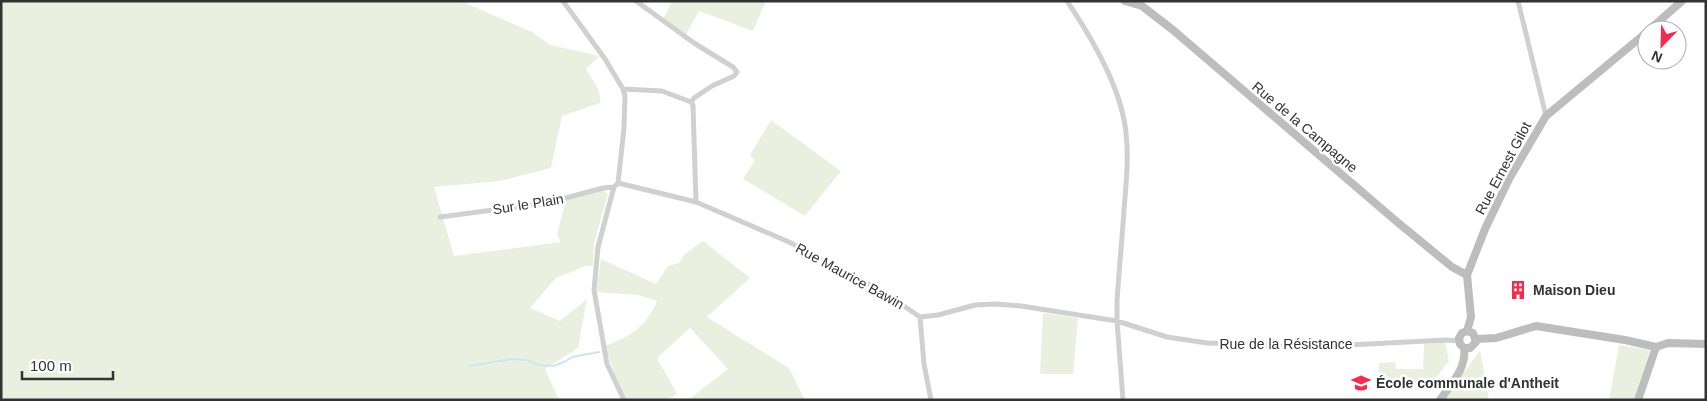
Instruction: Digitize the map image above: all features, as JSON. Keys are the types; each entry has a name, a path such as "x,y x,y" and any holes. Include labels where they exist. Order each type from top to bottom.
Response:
{"street":[{"path":"563,1 605,58 625,96 624,128 616,185 598,247 594,290 607,364 624,400"},
{"path":"636,1 737,72 734,76 701,93 691,102"},
{"path":"1067,1 1111,81 1120,105 1126,132 1127,182 1116,321 1123,400"},
{"name":"Rue de la Campagne","path":"1125,1 1142,6 1173,30 1396,221 1452,267 1467,276"},
{"path":"1518,1 1546,116"},
{"name":"Rue Ernest Gilot","path":"1660,20 1682,1"},
{"name":"Rue Ernest Gilot","path":"1467,331 1471,318 1467,276 1485,229 1509,179 1546,116 1637,40"},
{"path":"623,89 662,91 691,102 693,105 696,202"},
{"name":"Rue Maurice Bawin","path":"616,185 696,202 789,242 886,293 920,317 938,315 975,305 996,304 1021,306 1116,321"},
{"name":"Sur le Plain","path":"440,217 547,203 616,185"},
{"path":"920,317 924,364 931,400"},
{"name":"Rue de la Résistance","path":"1116,321 1166,337 1207,344 1310,347 1446,340 1459,341"},
{"path":"1476,339 1496,338 1536,326 1656,347 1668,343 1706,344"},
{"path":"1440,400 1463,364 1464,348 1459,341 1462,333 1467,331 1473,333 1476,339 1473,347 1464,348"},
{"path":"1638,400 1656,347"}],"green space":[{"path":"1,1 461,1 532,32 550,45 600,56 586,69 598,90 600,103 562,116 551,168 500,181 434,187 454,256 561,242 557,234 566,200 604,190 608,194 594,243 593,266 586,266 556,278 530,308 560,321 587,299 578,348 545,369 559,400 1,400"},
{"path":"672,1 766,1 753,31 699,11 686,34 663,19"},
{"path":"771,120 841,171 805,216 743,179 755,160 750,155"},
{"path":"703,241 750,278 707,317 789,368 805,400 688,400 728,369 690,328 657,358 677,394 667,400 626,400 614,374 605,346 637,330 648,318 657,301 638,295 596,292 601,259 656,284 668,266 679,263 685,254"},
{"path":"1043,313 1078,318 1073,374 1040,374"},
{"path":"1445,342 1449,361 1429,387 1399,385 1396,379 1379,376 1379,363 1395,362 1396,369 1423,369 1424,344"},
{"path":"1619,345 1650,350 1634,400 1609,400"},
{"path":"1480,350 1489,400 1444,400"}],"waterway":[{"path":"470,366 511,359 553,366 572,357 599,352"}],"place":[{"name":"Maison Dieu","path":"1518,290"},
{"name":"École communale d'Antheit","path":"1361,383"}]}
